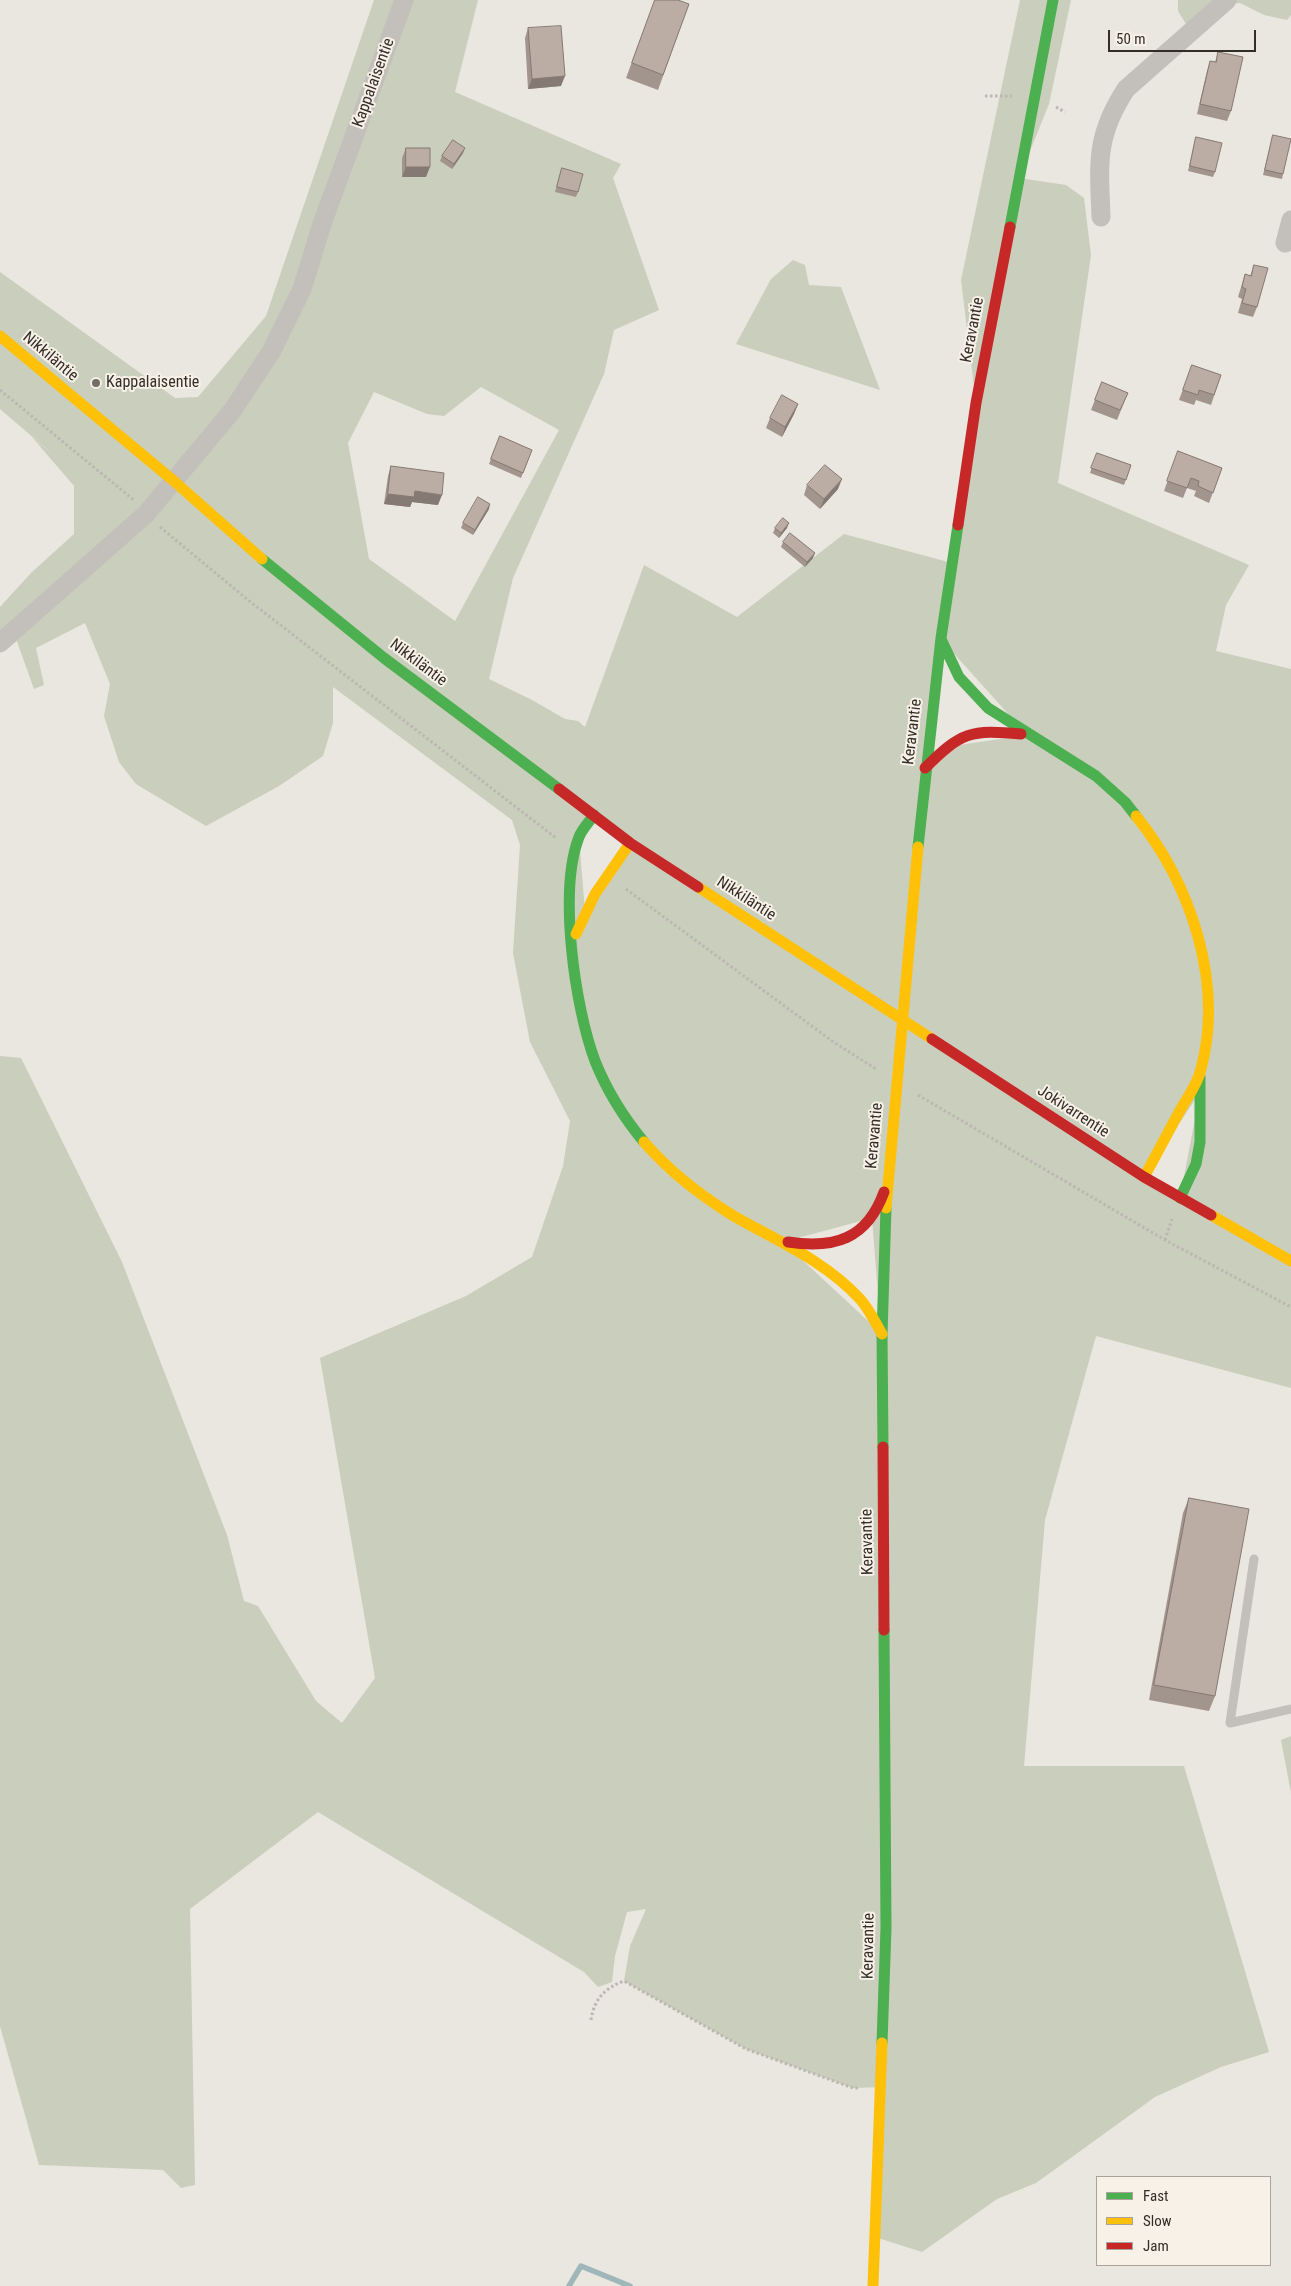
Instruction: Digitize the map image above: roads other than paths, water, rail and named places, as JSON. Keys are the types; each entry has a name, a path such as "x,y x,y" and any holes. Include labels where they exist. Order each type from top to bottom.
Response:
{"main road":[{"name":"Keravantie","path":"873,2286 882,2087 886,1870 882,1334 887,1187 925,768 941,638 976,403 1053,0"},
{"name":"Nikkiläntie","path":"0,336 175,482 252,551 384,658 630,843 842,982"},
{"path":"941,638 959,676 979,700 1001,718 1096,776 1129,808 1164,853 1190,906 1203,956 1208,1002 1204,1052 1200,1071 1200,1142 1196,1164 1180,1198"},
{"path":"925,768 960,736 983,730 1028,735"},
{"path":"594,815 579,837 572,870 572,943 580,1015 591,1054 610,1094 631,1127 682,1179 714,1203 805,1254 860,1299 882,1334"},
{"path":"572,943 585,912 630,843"},
{"name":"Jokivarrentie","path":"842,982 1144,1177 1291,1261"},
{"path":"1144,1177 1200,1071"},
{"path":"781,1241 804,1246 828,1243 849,1237 872,1218 887,1187"}],"street":[{"name":"Kappalaisentie","path":"0,643 133,528 175,482 242,396 271,352 302,289 322,224 404,0"},
{"path":"1101,217 1100,146 1115,106 1126,89 1227,0"},
{"path":"1286,243 1291,220"}],"lane":[{"path":"1254,1559 1230,1723 1291,1709"}],"waterway":[{"path":"569,2286 581,2266 630,2286"}],"place":[{"name":"Kappalaisentie","path":"96,383"}]}
